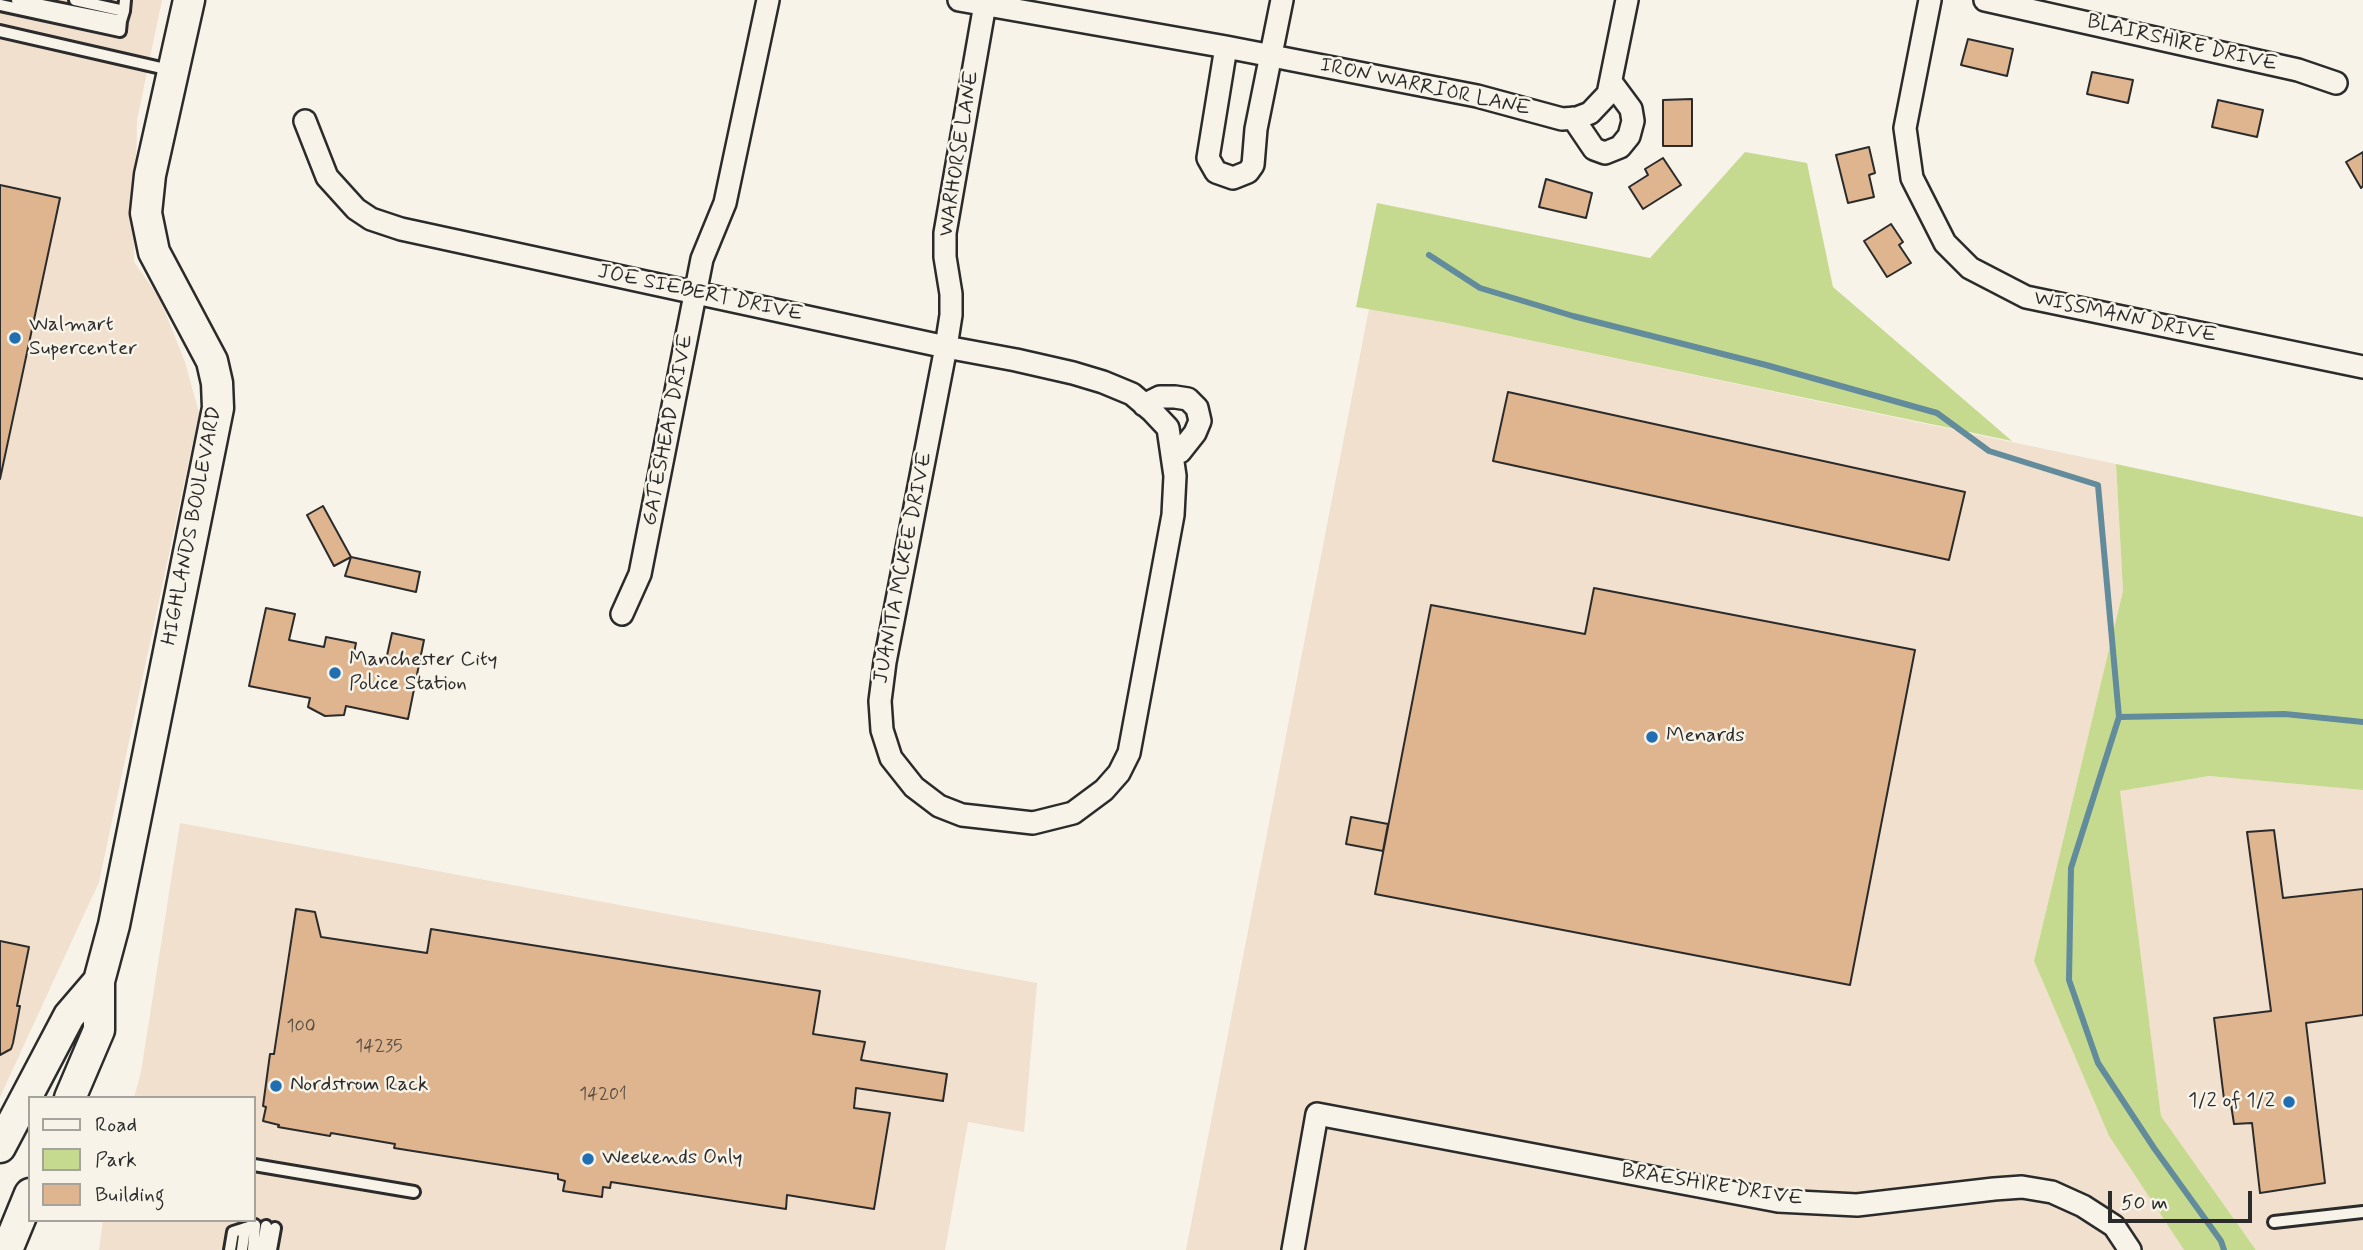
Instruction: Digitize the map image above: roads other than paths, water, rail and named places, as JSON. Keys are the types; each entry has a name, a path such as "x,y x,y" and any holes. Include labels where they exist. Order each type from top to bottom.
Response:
{"street":[{"name":"HIGHLANDS BOULEVARD","path":"72,1096 99,1030 99,981 114,925 218,408 217,383 212,361 154,253 146,213 150,175 189,0"},
{"name":"GATESHEAD DRIVE","path":"622,614 640,574 702,259 725,203 768,0"},
{"name":"IRON WARRIOR LANE","path":"959,0 1226,47 1477,96 1562,119 1575,118"},
{"path":"1226,47 1208,158 1216,172 1233,178 1248,172 1253,165 1256,128 1282,0"},
{"path":"1611,82 1631,109 1633,121 1629,136 1620,147 1605,153 1594,149 1575,118 1600,105 1608,94 1627,0"},
{"name":"WISSMANN DRIVE","path":"1930,0 1905,128 1912,178 1945,243 1970,268 2026,297 2363,367"},
{"name":"BLAIRSHIRE DRIVE","path":"1985,0 2298,70 2336,83"},
{"name":"WARHORSE LANE","path":"946,346 951,315 951,294 945,257 947,220 985,4"},
{"name":"JOE SIEBERT DRIVE","path":"305,121 327,177 356,209 371,219 401,229 1016,360 1093,379 1132,394 1168,428"},
{"name":"JUANITA MCKEE DRIVE","path":"946,346 885,662 880,701 882,730 891,758 914,787 939,806 962,815 1033,823 1073,813 1104,790 1119,774 1129,753 1173,516 1175,476 1168,428"},
{"path":"1144,405 1160,397 1175,397 1188,399 1197,408 1200,421 1195,433 1180,452 1172,455"},
{"name":"HIGHLANDS BOULEVARD","path":"0,1147 69,1016 99,981"},
{"name":"BRAESHIRE DRIVE","path":"1293,1250 1317,1114 1778,1201 1857,1205 1994,1188 2022,1187 2052,1192 2083,1206 2114,1226 2130,1250"},
{"path":"7,1250 28,1199"}],"lane":[{"path":"17,0 123,11"},
{"path":"75,0 123,11"},
{"path":"0,5 120,31 123,11"},
{"path":"0,30 173,71"},
{"path":"256,1165 414,1192"},
{"path":"2274,1222 2363,1212"},
{"path":"230,1250 233,1232 260,1227"},
{"path":"242,1250 260,1227"},
{"path":"253,1250 260,1227"},
{"path":"260,1227 262,1250"},
{"path":"260,1227 271,1250"}],"waterway":[{"path":"1429,255 1480,288 1573,316 1766,365 1937,413 1989,451 2098,485 2119,717 2071,868 2069,980 2098,1063 2154,1148 2221,1241 2224,1250"},
{"path":"2119,717 2285,714 2363,722"}],"place":[{"name":"Walmart Supercenter","path":"15,338"},
{"name":"Manchester City Police Station","path":"335,673"},
{"name":"Menards","path":"1652,737"},
{"name":"Nordstrom Rack","path":"276,1086"},
{"name":"1/2 of 1/2","path":"2289,1102"},
{"name":"Weekends Only","path":"588,1159"}]}
